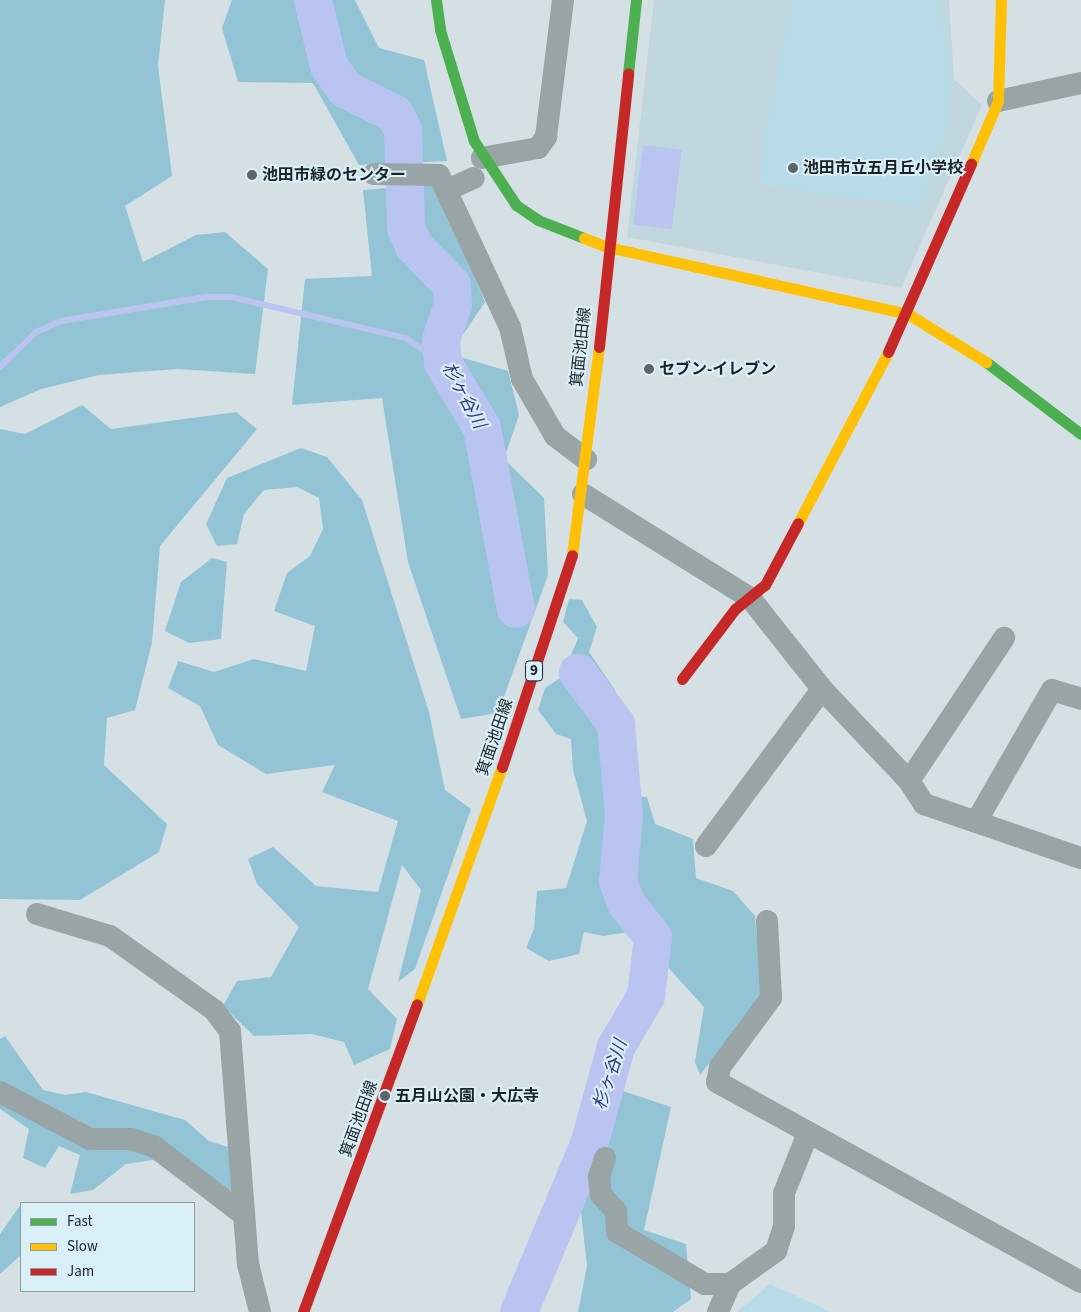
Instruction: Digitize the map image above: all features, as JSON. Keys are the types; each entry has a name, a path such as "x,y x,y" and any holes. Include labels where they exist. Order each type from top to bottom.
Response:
{"street":[{"path":"436,0 440,30 478,168 516,205 561,232 608,247 908,314 991,365 1081,434"},
{"path":"449,189 478,168 538,148 546,137 563,0"},
{"name":"箕面池田線","path":"303,1312 482,827 570,563 583,494 636,0"},
{"path":"682,678 735,609 765,586 908,314 998,101 1001,0"},
{"path":"998,101 1081,83"},
{"path":"374,174 422,173 439,175 449,189 510,327 522,379 555,436 586,459"},
{"path":"583,494 750,598 822,689 909,781 924,804 1081,858"},
{"path":"909,781 1004,638"},
{"path":"706,846 822,689"},
{"path":"976,822 1052,690 1081,699"},
{"path":"37,914 110,936 214,1010 230,1031 248,1264 260,1312"},
{"path":"768,921 771,998 720,1067 717,1082 1081,1282"},
{"path":"0,1092 90,1139 131,1139 155,1147 244,1215"},
{"path":"718,1312 730,1284 776,1250 784,1226 784,1193 808,1133"},
{"path":"605,1158 599,1177 601,1195 616,1211 617,1232 705,1284 730,1284"}],"shaded area":[{"path":"0,0 165,0 158,66 172,176 125,206 143,262 196,235 225,232 268,269 255,374 177,369 99,375 41,389 0,407"},
{"path":"232,0 355,0 379,48 424,60 447,161 359,165 313,83 238,82 222,28"},
{"name":"池田市立五月丘小学校","path":"654,0 949,0 954,79 982,105 901,288 627,237"},
{"path":"792,0 939,0 951,82 944,141 919,207 760,185 765,135"},
{"path":"643,145 682,150 672,229 633,224"},
{"path":"436,184 485,302 450,354 508,371 519,415 504,459 544,498 548,575 498,713 461,719 408,562 382,398 292,405 305,279 372,276 363,190"},
{"path":"82,405 111,429 236,412 257,429 160,546 152,643 135,710 107,718 104,765 167,824 159,852 80,900 0,899 0,429 25,434"},
{"path":"301,448 327,457 362,500 429,712 445,790 471,809 415,969 398,982 421,890 402,865 368,989 397,1019 390,1049 354,1065 344,1042 312,1034 254,1036 223,1006 237,981 271,977 299,927 257,884 248,859 273,847 316,886 378,892 398,821 322,792 335,765 266,774 218,745 200,706 168,688 178,661 214,672 254,659 306,671 315,626 274,611 287,573 310,556 323,529 319,498 297,487 264,490 244,514 237,544 217,546 206,524 227,478"},
{"path":"212,558 227,562 221,639 189,643 165,631 181,582"},
{"path":"569,599 582,600 597,627 589,652 615,690 630,796 647,797 655,824 693,839 696,878 733,891 755,916 762,997 700,1075 695,1062 704,1007 635,931 603,936 584,932 579,954 549,961 526,948 534,929 537,891 566,888 587,821 573,770 571,739 556,734 538,710 545,688 562,677 578,638 563,622"},
{"path":"5,1036 43,1090 65,1095 86,1092 185,1120 209,1141 228,1147 236,1190 219,1191 153,1160 126,1164 93,1190 70,1194 80,1155 59,1146 45,1168 23,1158 29,1129 0,1109 0,1039"},
{"path":"620,1090 671,1107 644,1230 686,1244 691,1299 673,1312 578,1312 587,1266 580,1203"},
{"path":"20,1205 20,1256 0,1274 0,1234"},
{"path":"770,1284 831,1312 737,1312"}],"waterway":[{"name":"杉ヶ谷川","path":"313,0 329,66 345,89 395,114 403,130 406,228 414,246 452,285 453,305 441,340 443,363 482,428 516,609"},
{"path":"0,367 36,332 61,321 206,297 231,297 406,338 443,363"},
{"name":"杉ヶ谷川","path":"519,1312 589,1145 616,1047 646,996 653,937 626,903 618,881 624,816 616,724 578,673"}],"traffic: fast":[{"path":"436,0 440,30 474,141 516,205 538,220 584,238"},
{"path":"628,74 636,0"},
{"path":"986,362 1081,434"}],"traffic: slow":[{"path":"971,164 998,101 1001,0"},
{"path":"584,238 608,247 908,314 986,362"},
{"path":"572,555 599,347"},
{"path":"798,523 888,352"},
{"path":"417,1004 502,767"}],"traffic: jam":[{"path":"599,347 628,74"},
{"path":"888,352 971,164"},
{"path":"682,679 735,609 765,585 798,523"},
{"path":"502,767 572,555"},
{"path":"303,1312 417,1004"}],"place":[{"name":"池田市立五月丘小学校","path":"793,168"},
{"name":"池田市緑のセンター","path":"252,175"},
{"name":"セブン-イレブン","path":"649,369"},
{"name":"五月山公園・大広寺","path":"385,1096"}]}
